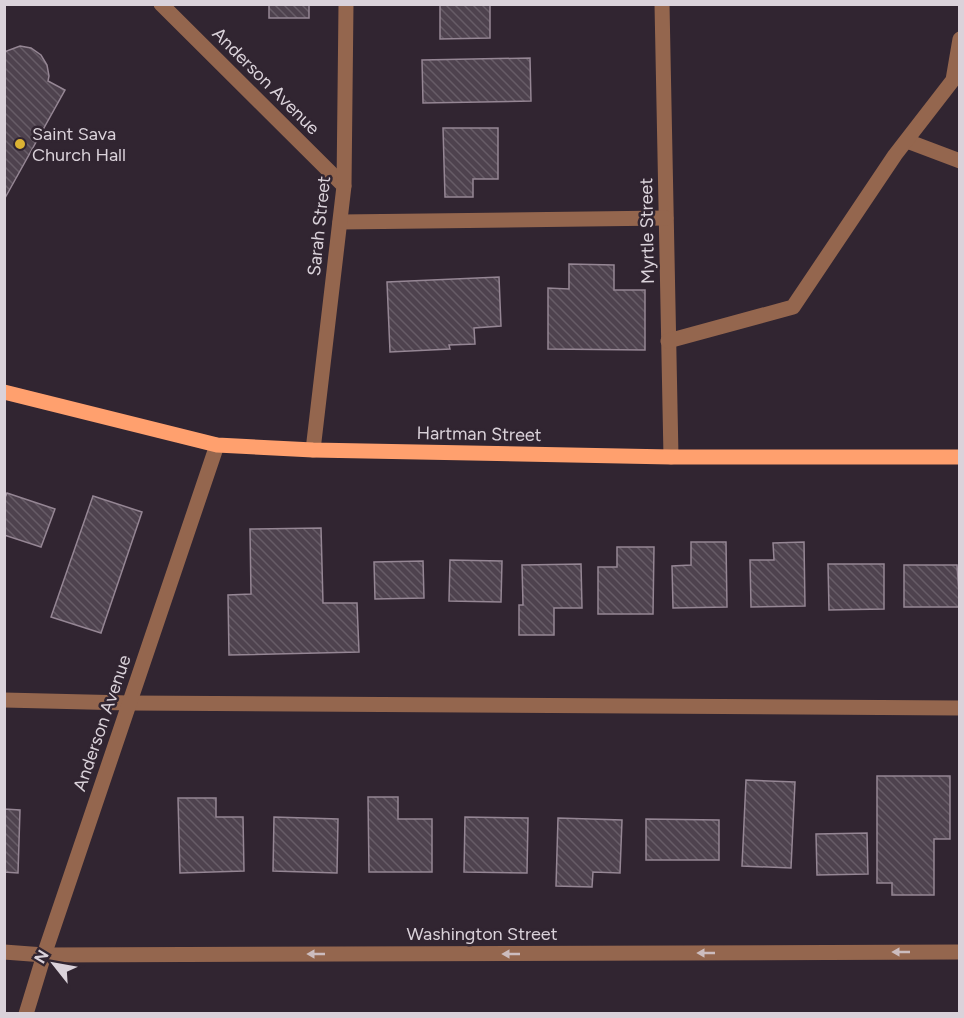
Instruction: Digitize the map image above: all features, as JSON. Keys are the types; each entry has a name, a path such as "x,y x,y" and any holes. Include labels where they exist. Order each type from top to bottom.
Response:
{"main road":[{"name":"Hartman Street","path":"4,392 217,445 313,450 670,457 960,457"}],"street":[{"name":"Anderson Avenue","path":"161,4 344,186"},
{"name":"Sarah Street","path":"313,450 344,186 346,4"},
{"name":"Myrtle Street","path":"662,4 670,457"},
{"path":"668,341 793,307 907,141 953,80 960,39"},
{"path":"907,141 960,161"},
{"path":"340,222 666,219"},
{"name":"Anderson Avenue","path":"26,1014 217,445"},
{"path":"4,700 129,703 960,708"},
{"name":"Washington Street","path":"4,952 44,955 960,952"}],"building":[{"path":"269,4 309,4 309,18 269,18"},
{"path":"440,4 490,4 490,38 440,39"},
{"name":"Saint Sava Church Hall","path":"20,46 31,48 41,55 47,65 48,81 65,90 5,198 4,52"},
{"path":"530,58 531,101 423,103 422,60"},
{"path":"443,128 498,128 498,179 473,179 473,197 445,197"},
{"path":"569,264 614,265 614,290 645,290 645,350 548,349 548,288 569,289"},
{"path":"499,277 501,326 474,328 475,344 449,345 450,349 390,352 387,282"},
{"path":"7,493 55,509 41,547 4,535 4,500"},
{"path":"93,496 142,512 101,633 51,617"},
{"path":"321,528 323,603 357,603 359,652 229,655 228,595 251,594 250,529"},
{"path":"691,542 726,542 727,607 673,608 672,566 691,565"},
{"path":"804,542 805,606 751,607 750,560 774,560 773,543"},
{"path":"617,547 654,547 653,614 598,614 598,567 617,567"},
{"path":"450,560 502,561 501,602 449,601"},
{"path":"423,561 424,598 375,599 374,562"},
{"path":"581,564 582,608 554,608 554,635 519,635 519,605 523,605 522,565"},
{"path":"828,564 884,564 884,609 829,610"},
{"path":"904,565 957,565 960,607 904,607"},
{"path":"877,776 950,776 950,839 934,839 934,895 892,895 892,883 877,883"},
{"path":"746,780 795,782 791,868 742,866"},
{"path":"368,797 398,797 398,819 432,819 432,872 369,872"},
{"path":"178,798 216,798 216,817 243,817 244,871 180,873"},
{"path":"4,809 20,810 18,873 4,872"},
{"path":"274,817 338,819 337,873 273,871"},
{"path":"465,817 528,818 527,873 464,872"},
{"path":"558,818 622,820 620,873 593,872 592,887 556,886"},
{"path":"646,819 719,820 719,860 646,860"},
{"path":"867,833 868,874 817,875 816,834"}],"place":[{"name":"Saint Sava Church Hall","path":"20,144"}]}
